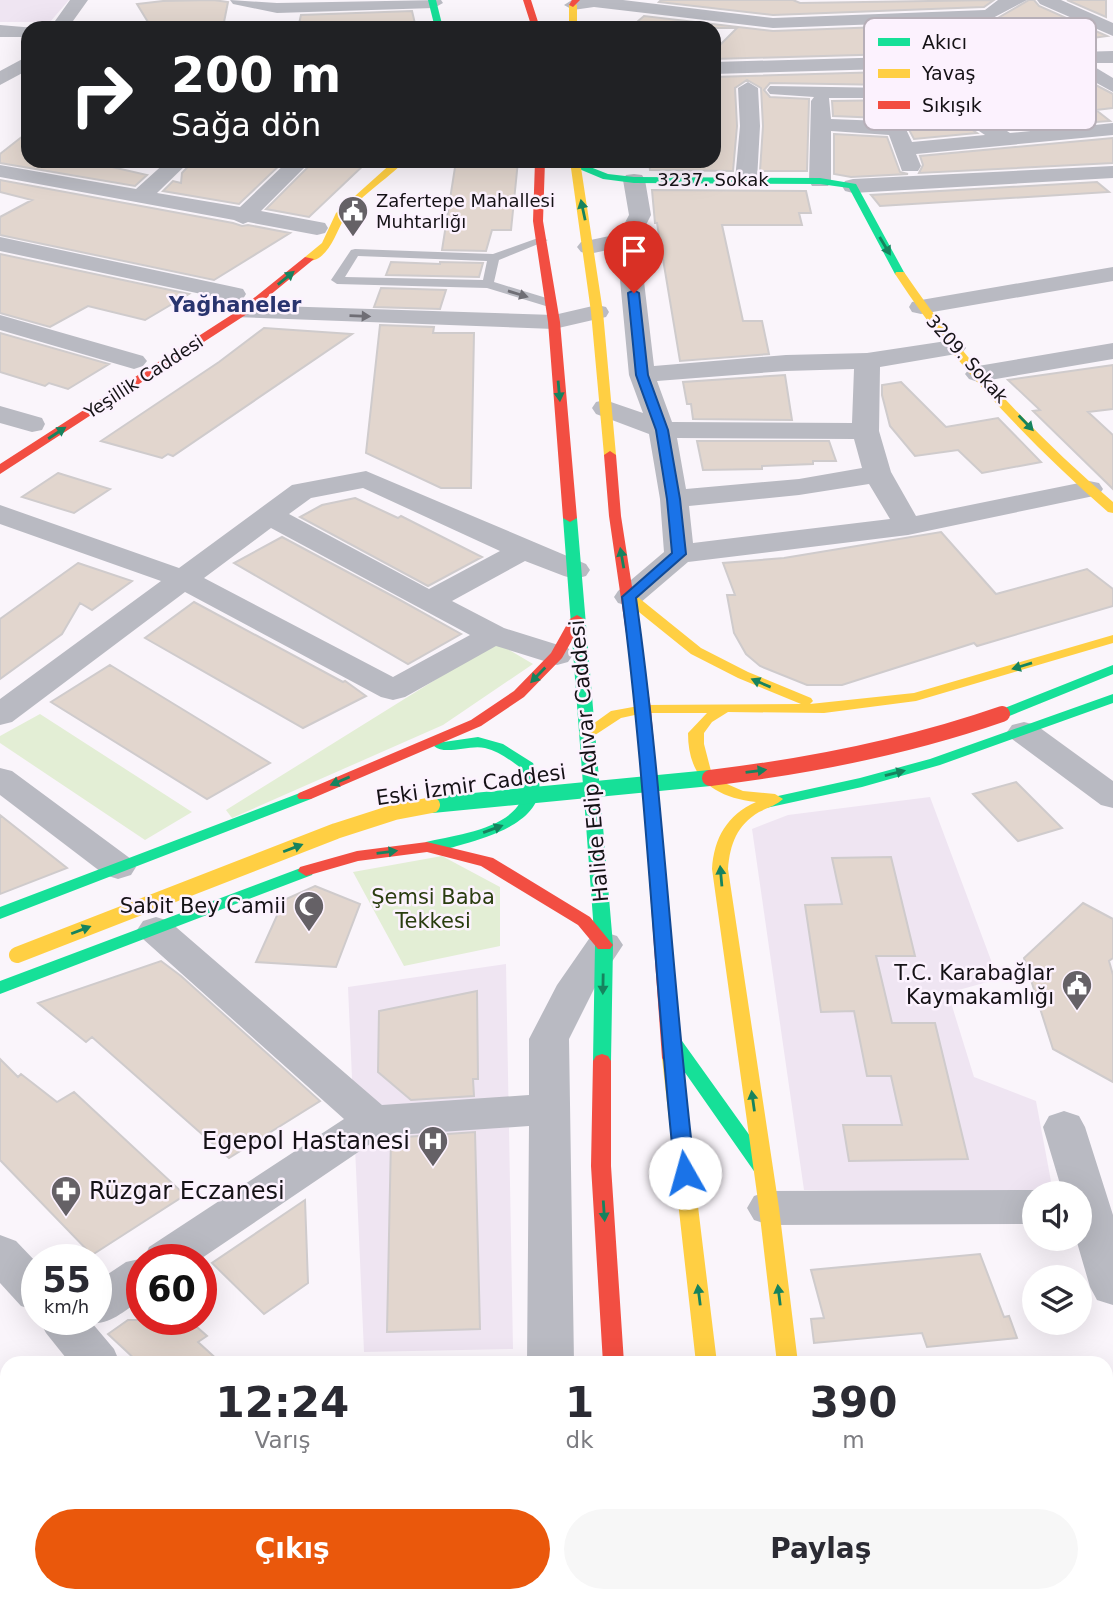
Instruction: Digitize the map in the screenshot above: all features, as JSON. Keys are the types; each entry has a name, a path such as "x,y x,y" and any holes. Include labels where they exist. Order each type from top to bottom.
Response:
{"main road":[{"path":"527,0 534,21"},
{"path":"536,0 537,21"},
{"path":"436,1 438,21"},
{"path":"436,1 445,21"},
{"path":"575,21 582,2"},
{"path":"298,245 380,168"},
{"name":"Yeşillik Caddesi","path":"0,470 236,299 327,244 340,215 392,168"},
{"name":"Halide Edip Adıvar Caddesi","path":"540,168 538,222 552,313 604,945 601,1166 614,1356"},
{"path":"576,168 597,312 615,516 644,709 669,1037 706,1356"},
{"name":"3237. Sokak","path":"586,168 607,177 634,180 820,181 853,186"},
{"name":"3209. Sokak","path":"853,186 863,210 921,307 953,348 1089,489 1113,509"},
{"name":"Yeşillik Caddesi","path":"112,375 140,357"},
{"path":"629,597 696,651 743,676 824,709"},
{"path":"0,913 315,792 476,723 520,694 557,655 577,619"},
{"path":"587,734 616,714 644,709 824,709 916,697 1112,638"},
{"path":"1018,684 1112,638"},
{"name":"Eski İzmir Caddesi","path":"0,961 336,831 395,812 451,802 810,764 881,752 943,735 1013,723 1110,671"},
{"path":"725,708 707,719 696,733 696,744 705,772 721,787 740,795 775,799 831,789 968,754 1013,723 1113,698"},
{"path":"853,738 889,730"},
{"path":"0,988 156,930 286,877 358,856 427,847 468,838 503,826 523,812 531,796 528,766 502,746 482,739 462,741 396,757"},
{"path":"638,764 720,755"},
{"name":"Eski İzmir Caddesi","path":"569,771 610,767"},
{"name":"Eski İzmir Caddesi","path":"515,777 542,774"},
{"path":"775,799 737,819 722,841 720,864 787,1356"},
{"path":"427,847 549,880"},
{"path":"487,862 584,921 604,945"},
{"path":"636,880 654,863"},
{"path":"669,1037 766,1189"}],"street":[{"path":"64,21 79,0"},
{"path":"239,0 282,4 436,1"},
{"path":"989,15 1005,3 1018,0"},
{"path":"1046,0 1092,18"},
{"path":"582,2 827,28 864,22"},
{"path":"806,2 827,28"},
{"path":"274,21 282,4"},
{"path":"921,18 989,15 994,18"},
{"path":"0,31 21,31"},
{"path":"785,47 864,43"},
{"path":"721,68 864,65"},
{"path":"0,79 21,66"},
{"path":"1096,76 1113,86"},
{"path":"721,87 864,93"},
{"path":"746,180 750,127 748,88"},
{"path":"820,181 822,91"},
{"path":"820,125 864,127"},
{"path":"904,149 1113,129"},
{"path":"895,130 898,131 917,182"},
{"path":"992,130 1004,138"},
{"path":"140,197 171,168"},
{"path":"243,217 293,168"},
{"path":"15,169 140,197 317,228"},
{"path":"853,186 1113,172"},
{"path":"634,180 640,215 628,239 642,375 662,430 674,499 679,554"},
{"path":"863,210 891,208"},
{"path":"589,247 628,239"},
{"path":"0,244 236,299 552,313 597,312"},
{"path":"921,307 1113,274"},
{"path":"0,322 140,357"},
{"path":"642,375 786,363 867,361 953,348"},
{"path":"978,374 1113,351"},
{"path":"867,361 865,431 878,474 908,526"},
{"path":"606,408 662,430 865,431"},
{"path":"674,499 799,487 878,474"},
{"path":"0,715 302,491 366,479 523,550 575,570"},
{"path":"629,597 679,554 908,526 1089,489"},
{"path":"0,514 183,579 393,690 493,635"},
{"path":"269,514 493,635 557,655"},
{"path":"429,601 523,550"},
{"path":"1013,723 1113,797"},
{"path":"0,778 118,867"},
{"path":"156,930 373,1121"},
{"path":"551,1356 547,1109 549,1039 576,985 604,945"},
{"path":"189,1244 373,1121 547,1109"},
{"path":"1064,1127 1078,1181"},
{"path":"766,1189 1022,1206"},
{"path":"1092,1229 1113,1287"},
{"path":"0,1253 21,1272"},
{"path":"80,1335 93,1356"}],"lane":[{"path":"542,240 494,258 355,251 337,280 488,285 552,313"},
{"path":"488,285 494,258"}],"shaded area":[{"path":"0,0 69,0 51,21 0,22"},
{"path":"930,797 998,979 948,993 974,1077 1036,1101 1051,1181 1022,1181 1022,1192 804,1190 752,829 788,815"},
{"name":"Egepol Hastanesi","path":"506,964 513,1349 364,1352 348,987"}],"green space":[{"path":"496,642 533,664 443,725 232,818 226,810"},
{"path":"40,714 192,812 145,840 0,743 0,736"},
{"name":"Şemsi Baba Tekkesi","path":"442,856 500,887 500,946 404,966 353,872"}],"building":[{"path":"793,0 800,3 994,0 984,7 773,15 659,2"},
{"path":"1029,0 1034,0 1039,6 1066,18 998,18"},
{"path":"1067,0 1106,0 1106,17"},
{"path":"163,1 228,2 224,21 147,21 137,4"},
{"path":"412,11 414,21 300,21 301,15"},
{"path":"644,16 687,21 638,21"},
{"path":"721,25 773,31 864,28 864,55 721,59 721,44 737,28 721,28"},
{"path":"1096,31 1107,36 1096,38"},
{"path":"864,73 864,85 770,83 764,90 770,97 809,99 807,171 760,171 763,126 761,88 747,80 735,88 737,126 733,171 650,170 721,168 721,77"},
{"path":"1096,85 1113,94 1113,108 1096,110"},
{"path":"832,101 864,101 864,117 833,116"},
{"path":"1096,110 1110,121 1096,122"},
{"path":"909,130 972,130 977,133 914,139"},
{"path":"834,134 887,137 900,172 908,174 851,177 834,174"},
{"path":"21,138 21,167 0,163 0,154"},
{"path":"1113,138 1113,163 919,173 923,165 920,156"},
{"path":"29,168 116,168 147,175 135,186"},
{"path":"187,168 277,168 239,204 163,191 173,181 181,183 182,173"},
{"path":"307,168 361,168 309,217 266,209"},
{"path":"455,168 517,168 511,230 492,230 486,251 442,250"},
{"path":"0,180 290,233 214,280 0,235 0,217 32,200 0,192"},
{"path":"1097,182 1109,192 880,206 871,195"},
{"path":"652,190 806,191 811,213 799,213 802,225 722,225 743,321 762,321 769,354 680,361 655,223"},
{"path":"0,254 189,294 145,320 88,306 50,327 0,313"},
{"path":"391,262 483,263 479,277 386,275"},
{"path":"381,288 446,290 440,309 374,307"},
{"path":"380,325 434,327 433,333 474,333 471,488 441,488 366,453"},
{"path":"264,328 352,334 173,456 168,454 162,458 101,441 219,362"},
{"path":"0,333 109,364 68,389 49,383 45,386 0,372"},
{"path":"1113,365 1113,409 1088,412 1113,435 1113,489 1033,411 1040,410 1008,380"},
{"path":"785,375 792,420 693,419 683,382"},
{"path":"901,382 946,427 998,418 1041,462 982,473 958,450 915,456 890,426 882,395 882,385"},
{"path":"697,441 829,441 836,461 762,466 762,469 703,470"},
{"path":"58,473 110,489 74,513 22,497"},
{"path":"355,498 398,518 401,516 482,557 428,586 300,517 322,505"},
{"path":"941,532 996,594 1087,569 1113,589 1113,606 977,646 974,643 842,685 807,685 760,666 746,654 734,633 727,595 735,595 723,563 784,558"},
{"path":"282,537 461,634 408,664 234,563"},
{"path":"78,563 132,581 92,610 80,603 62,634 0,679 0,619"},
{"path":"194,602 345,681 366,696 303,728 145,638"},
{"path":"110,665 270,763 207,799 51,702"},
{"path":"1016,782 1062,828 1018,841 973,794"},
{"path":"0,815 67,868 0,894"},
{"path":"891,857 915,956 876,956 892,1023 935,1023 968,1159 849,1161 843,1125 902,1125 891,1076 867,1076 854,1011 821,1012 805,905 842,904 832,858"},
{"name":"Sabit Bey Camii","path":"315,886 360,904 336,967 256,962 284,900"},
{"name":"T.C. Karabağlar Kaymakamlığı","path":"1083,903 1113,919 1113,958 1109,961 1113,975 1113,1082 1053,1049 1024,958"},
{"path":"161,961 320,1101 229,1158 92,1037 86,1042 38,1003"},
{"path":"477,991 478,1079 473,1079 474,1096 411,1100 378,1072 379,1011"},
{"path":"0,1059 18,1077 21,1074 57,1102 74,1092 185,1195 109,1244 81,1244 0,1160"},
{"path":"475,1132 480,1329 387,1332 391,1138"},
{"path":"305,1200 308,1283 264,1314 217,1268 217,1260"},
{"path":"980,1254 1004,1317 1009,1316 1017,1338 927,1347 922,1333 814,1343 811,1319 824,1318 811,1270"},
{"path":"126,1321 126,1335 206,1335 198,1342 213,1356 132,1356 109,1335"}],"traffic: fast":[{"path":"432,0 437,21"},
{"path":"585,168 606,177 634,180 820,181 853,186 900,274"},
{"path":"570,518 604,945 602,1061"},
{"path":"1002,714 1113,669"},
{"path":"766,803 862,782 935,762 1113,698"},
{"path":"432,846 474,836 505,824 526,806 531,794 528,766 507,751 478,742 442,746"},
{"path":"432,805 710,778"},
{"path":"0,913 305,796"},
{"path":"0,988 306,871"},
{"path":"671,1039 763,1169"}],"traffic: slow":[{"path":"573,5 573,21"},
{"path":"309,259 327,245 340,215 392,168"},
{"path":"576,168 597,312 610,455"},
{"path":"900,274 947,340 982,381 1113,509"},
{"path":"629,597 696,651 743,675 806,701"},
{"path":"775,799 740,795 721,787 704,773 696,744 696,733 707,719 725,708 824,709 916,697 1110,639"},
{"path":"587,734 616,714 644,709 725,708"},
{"path":"766,803 745,814 731,828 723,846 720,869 769,1208 787,1356"},
{"path":"17,955 336,831 395,812 432,805"},
{"path":"671,1058 706,1356"}],"traffic: jam":[{"path":"527,0 534,21"},
{"path":"573,5 576,0"},
{"path":"540,168 538,221 554,322 570,518"},
{"path":"0,470 243,312 309,259"},
{"path":"610,455 615,516 644,709 671,1058"},
{"path":"305,796 476,723 519,694 557,655 577,619"},
{"path":"710,778 858,755 930,737 1002,714"},
{"path":"306,871 357,856 427,847 487,862 584,921 604,945"},
{"path":"602,1061 601,1166 614,1356"}],"place":[{"name":"Zafertepe Mahallesi Muhtarlığı","path":"353,238"},
{"name":"Sabit Bey Camii","path":"309,933"},
{"name":"T.C. Karabağlar Kaymakamlığı","path":"1077,1012"},
{"name":"Egepol Hastanesi","path":"433,1168"},
{"name":"Rüzgar Eczanesi","path":"66,1218"}],"district":[{"name":"Yağhaneler","path":"235,305"}],"route":[{"path":"634,293 642,375 662,430 674,499 679,554 629,597 644,709 669,1037 685,1173"}]}
